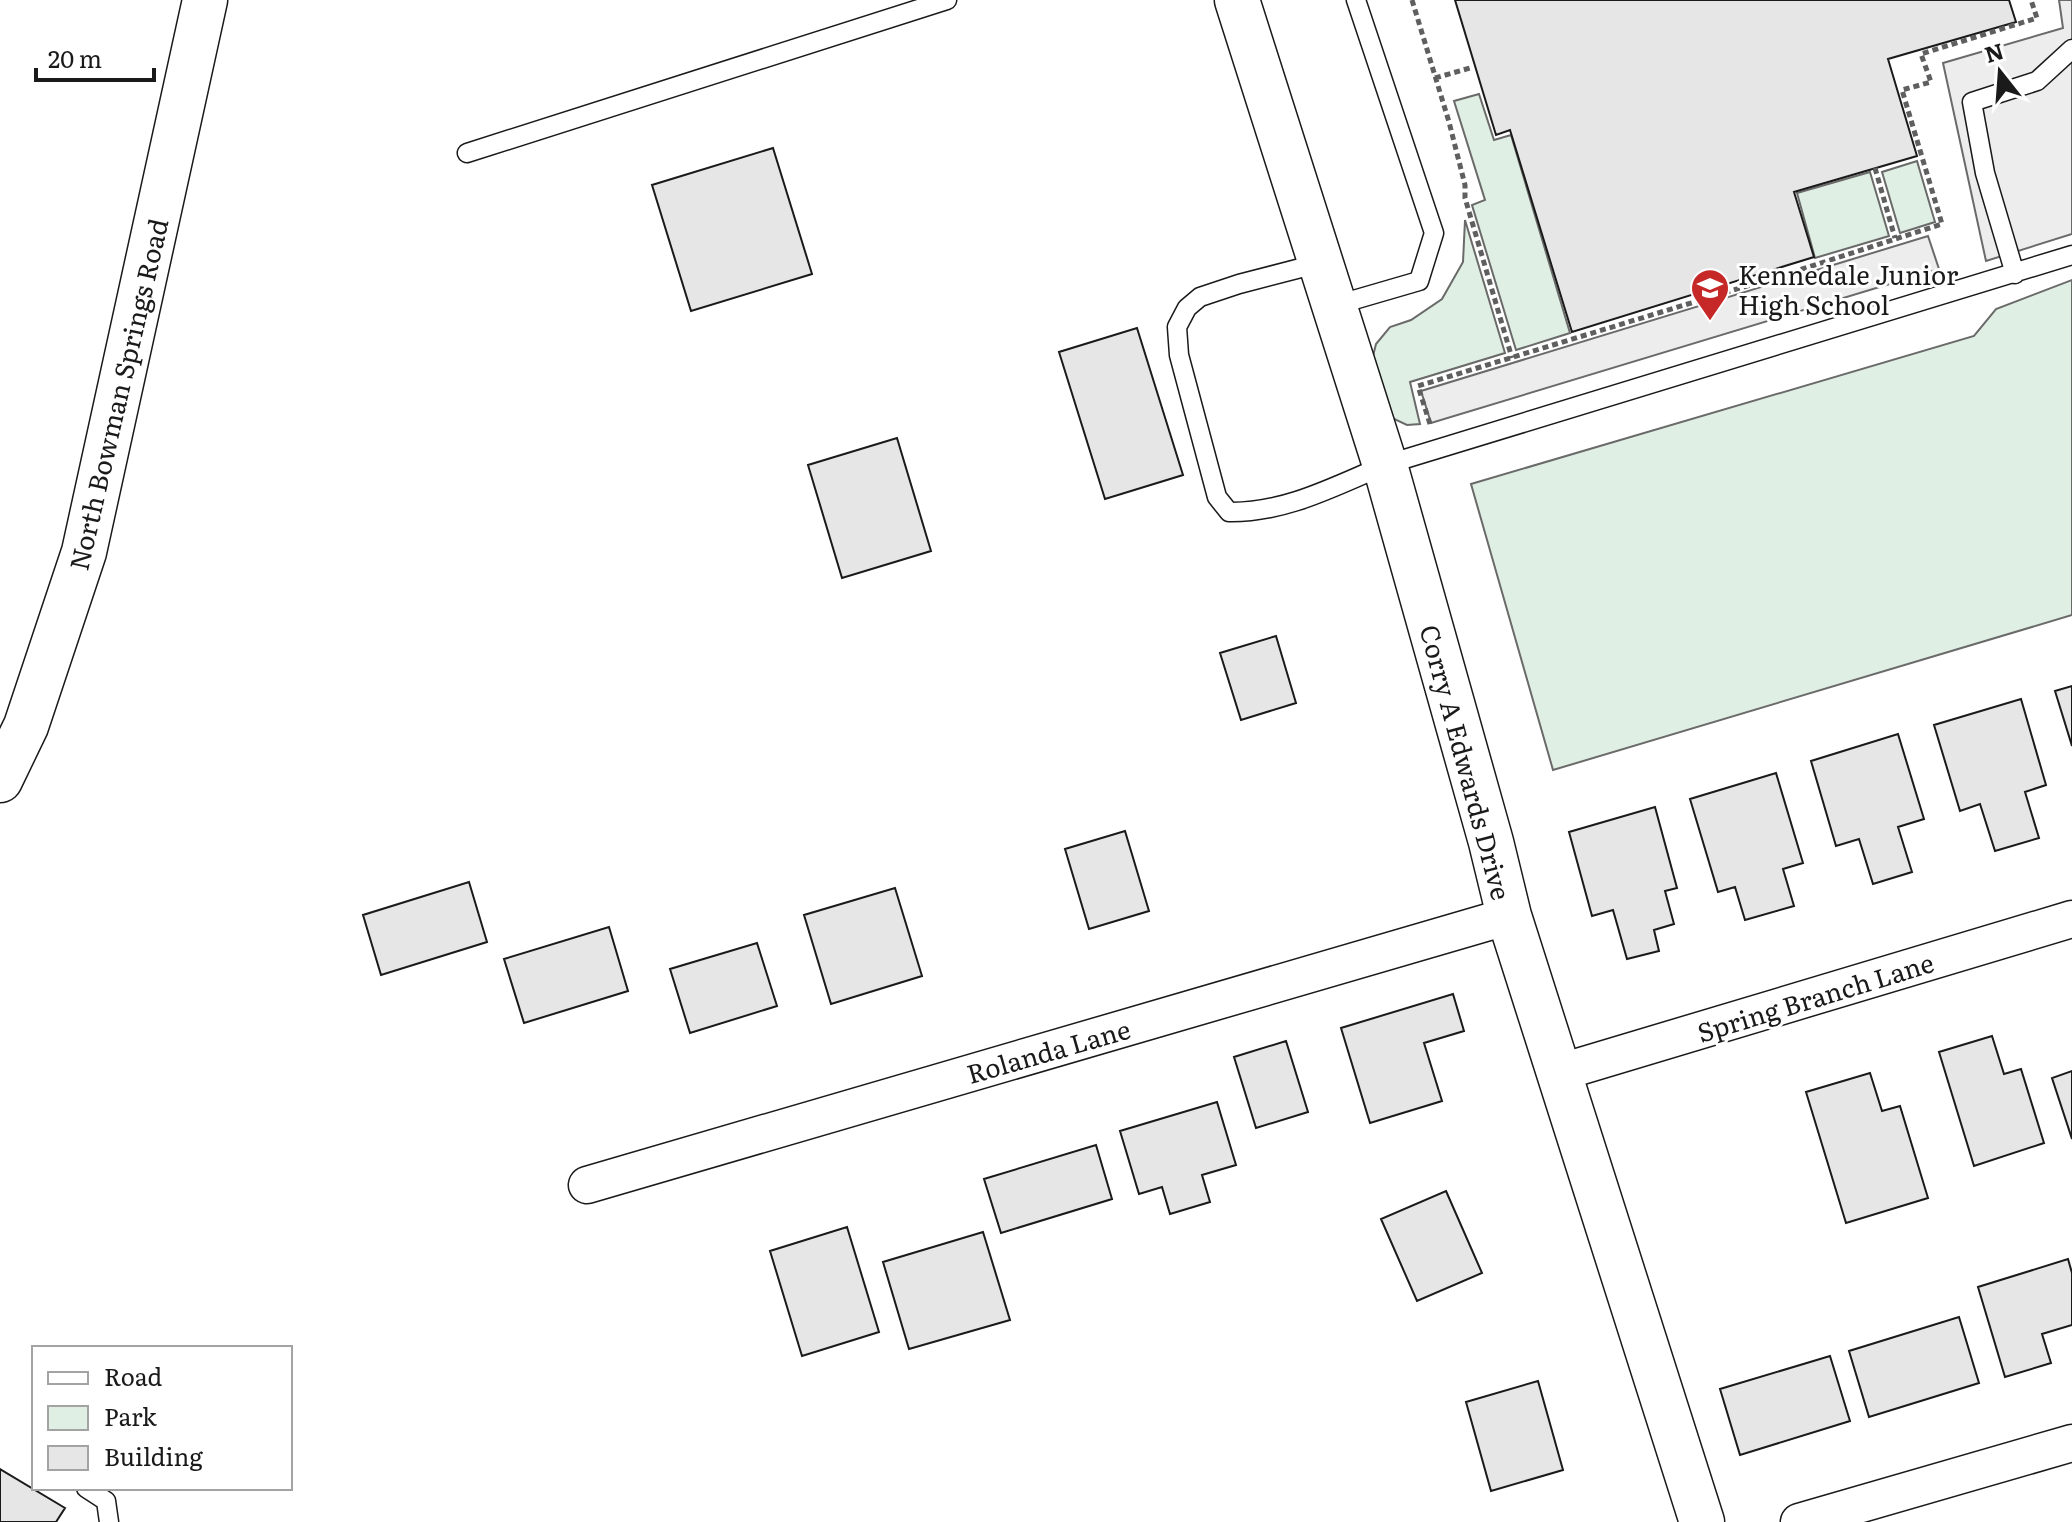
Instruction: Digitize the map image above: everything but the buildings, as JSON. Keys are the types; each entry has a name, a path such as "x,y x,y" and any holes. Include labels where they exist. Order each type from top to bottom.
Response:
{"street":[{"name":"North Bowman Springs Road","path":"0,780 26,726 84,552 205,0"},
{"name":"Corry A Edwards Drive","path":"1237,0 1385,465 1509,916 1702,1522"},
{"name":"Rolanda Lane","path":"587,1185 1509,916"},
{"name":"Spring Branch Lane","path":"1558,1073 2072,919"},
{"path":"1799,1522 2072,1443"}],"lane":[{"path":"467,153 947,0"},
{"path":"1333,306 1419,281 1434,233 1356,0"},
{"path":"2015,274 1985,173 1972,102 2037,81 2072,49"},
{"path":"1320,263 1200,297 1187,308 1177,327 1179,355 1217,497 1229,512 1248,513 1294,503 1385,465 1438,448 2072,255"},
{"path":"89,1490 106,1501 109,1522"}],"path":[{"path":"1412,0 1512,358"},
{"path":"1438,448 1418,386 1942,224 1902,90 1931,82 1921,54 2037,18 2031,0"},
{"path":"1435,78 1470,68"},
{"path":"1875,168 1895,238"}],"green space":[{"path":"1479,94 1494,140 1511,135 1570,333 1516,350 1472,205 1485,200 1454,101"},
{"path":"1917,161 1935,222 1900,233 1882,172"},
{"path":"1870,172 1889,236 1815,258 1797,193"},
{"path":"1465,220 1505,353 1410,382 1420,424 1407,425 1392,418 1371,364 1376,344 1390,327 1411,320 1442,299 1463,262"},
{"path":"2072,280 2072,615 1553,770 1471,484 1974,336 1996,309"}],"shaded area":[{"path":"2059,0 2072,0 2072,234 1986,261 1943,63 2063,28"},
{"path":"1928,236 1939,269 1431,423 1421,391"}],"place":[{"name":"Kennedale Junior High School","path":"1710,322"}]}
